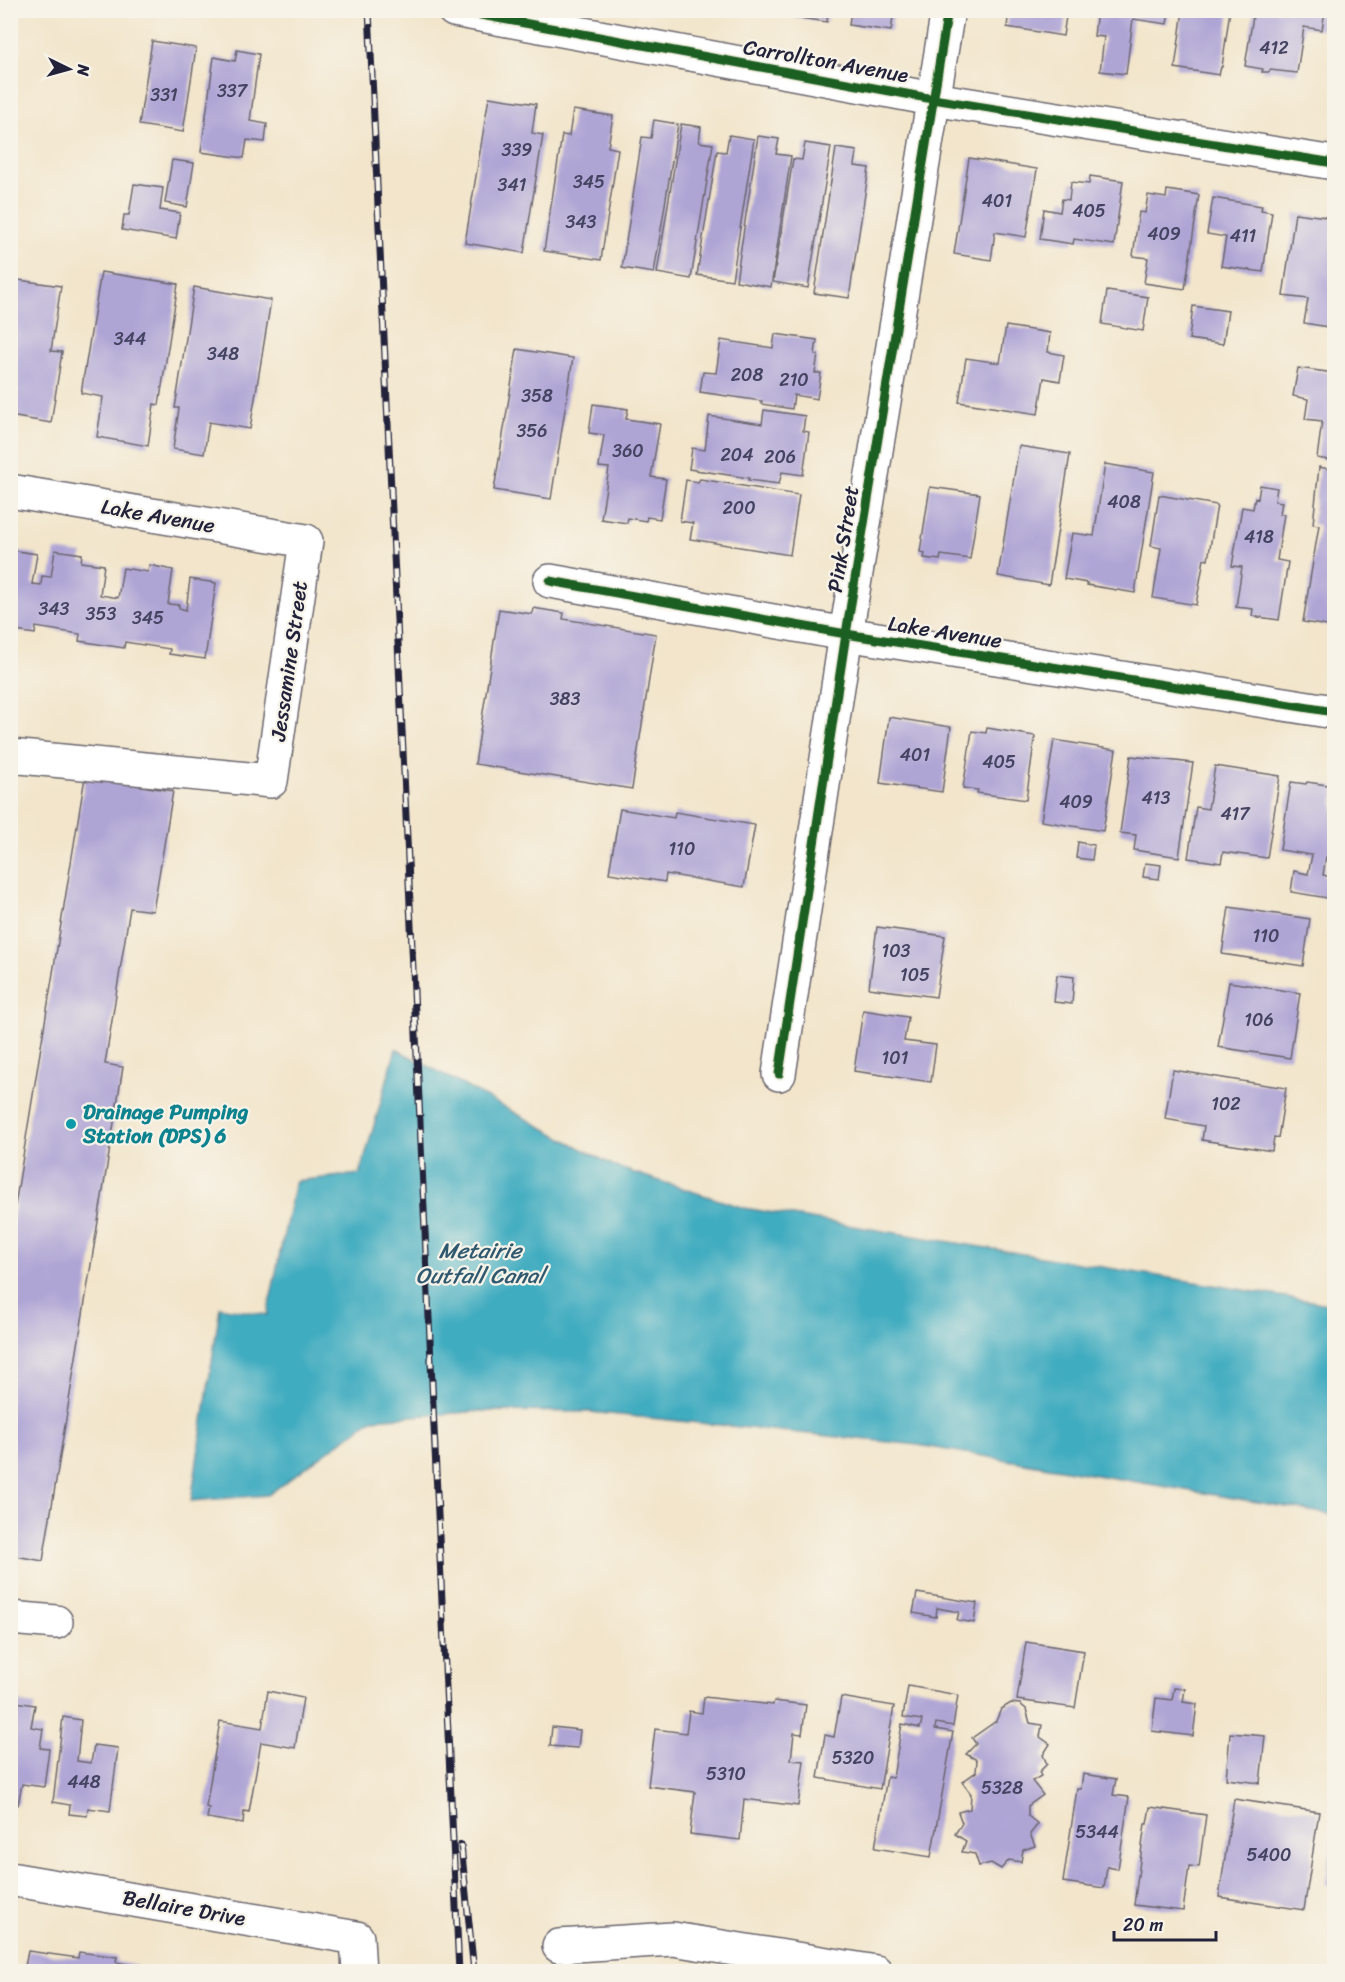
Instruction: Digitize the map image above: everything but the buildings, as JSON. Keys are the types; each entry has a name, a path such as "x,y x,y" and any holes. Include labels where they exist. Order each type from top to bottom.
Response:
{"street":[{"name":"Carrollton Avenue","path":"454,10 933,99 1335,163"},
{"name":"Pink Street","path":"779,1074 846,634 948,10"},
{"name":"Lake Avenue","path":"10,491 306,541"},
{"name":"Jessamine Street","path":"10,756 271,781 306,541"},
{"name":"Lake Avenue","path":"550,581 846,634 1335,712"},
{"path":"10,1618 56,1622"},
{"name":"Bellaire Drive","path":"10,1879 357,1938 359,1971"},
{"path":"559,1946 673,1939 876,1971"}],"water":[{"name":"Metairie Outfall Canal","path":"396,1049 616,1167 744,1208 1334,1305 1334,1515 918,1445 590,1412 483,1411 372,1419 268,1495 191,1501 220,1307 267,1315 295,1181 360,1174"}],"railway":[{"path":"369,10 459,1972"},
{"path":"461,1845 474,1972"}],"cycle path":[{"path":"454,10 933,99 1334,163"},
{"path":"779,1074 846,634 948,10"},
{"path":"550,581 846,634 1334,712"}],"place":[{"name":"Drainage Pumping Station (DPS) 6","path":"71,1124"}]}
